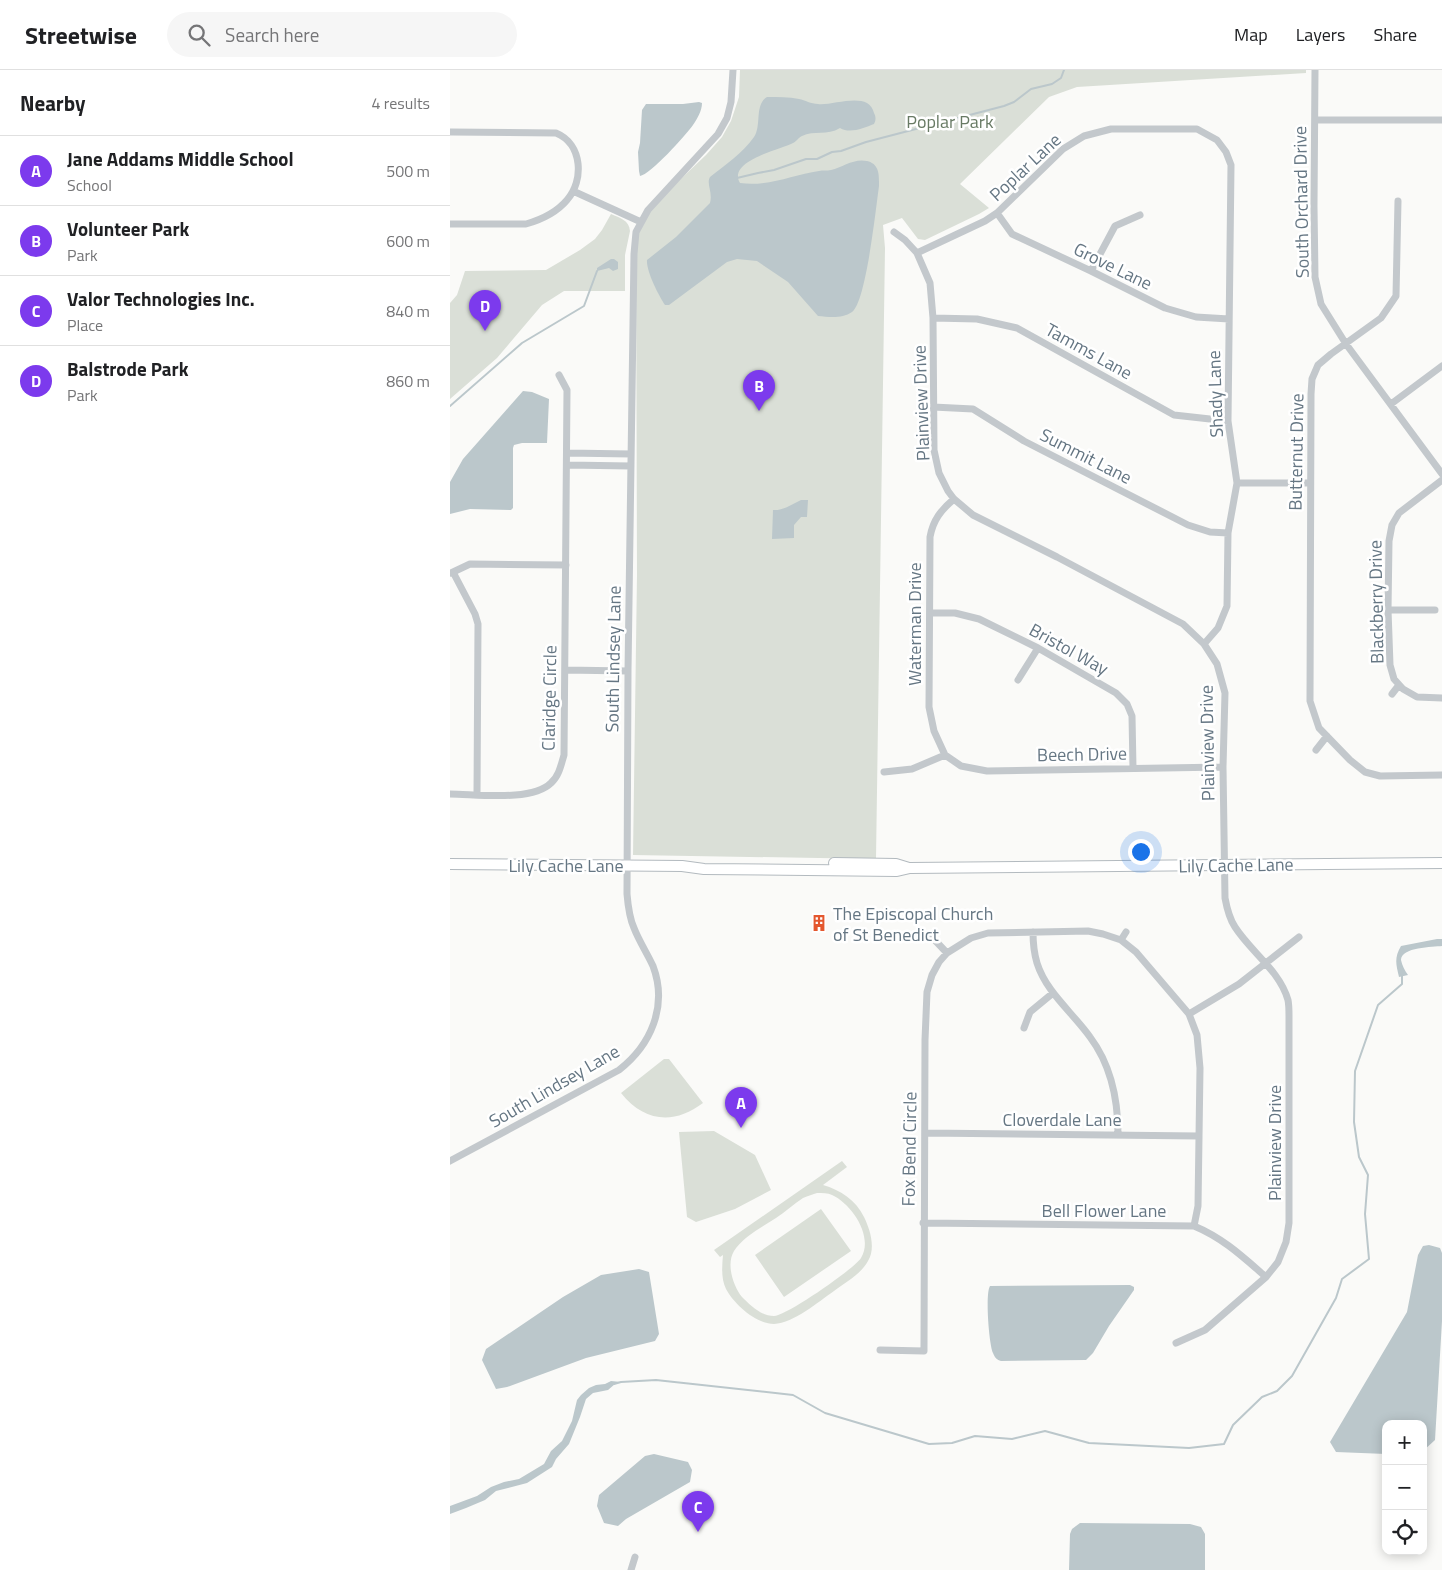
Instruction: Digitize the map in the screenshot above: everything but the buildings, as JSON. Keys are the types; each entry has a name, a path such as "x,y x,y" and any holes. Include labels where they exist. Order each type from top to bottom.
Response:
{"street":[{"name":"South Lindsey Lane","path":"450,1161 619,1070 638,1053 650,1035 657,1012 659,991 656,976 630,918 627,894 634,254 636,232 648,210 718,134 727,118 732,102 733,70"},
{"name":"South Orchard Drive","path":"1315,70 1315,277 1321,304 1346,344 1442,474"},
{"path":"1315,120 1442,120"},
{"name":"Poplar Lane","path":"917,253 985,221 997,213 1064,149 1084,136 1111,129 1197,129 1217,140"},
{"path":"450,132 551,133 562,136 573,146 578,159 573,191 561,206 533,222 526,224 450,224"},
{"name":"Shady Lane","path":"1204,644 1218,628 1227,606 1228,533 1237,483 1228,421 1231,165 1226,152 1217,140"},
{"path":"573,191 640,222"},
{"name":"Butternut Drive","path":"1398,201 1396,296 1381,318 1331,354 1318,366 1312,379 1310,701 1319,728 1350,760 1365,772 1380,776 1442,775"},
{"name":"Grove Lane","path":"997,213 1012,234 1165,308 1196,318 1229,319"},
{"path":"1091,271 1115,226 1140,215"},
{"name":"Plainview Drive","path":"894,232 905,240 917,253 930,283 934,318 934,450 939,473 948,491 954,499 973,515 1183,624 1204,644 1217,664 1225,693 1223,768 1225,898 1228,912 1235,928 1275,974 1282,986 1288,1000 1290,1016 1289,1223 1286,1242 1278,1262 1266,1277 1205,1330 1176,1343"},
{"name":"Tamms Lane","path":"934,318 977,319 1017,328 1174,415 1228,421"},
{"path":"1391,404 1442,366"},
{"name":"Claridge Circle","path":"450,794 523,795 539,791 552,783 560,770 564,755 567,390 559,375"},
{"name":"Summit Lane","path":"933,407 973,408 1024,441 1188,525 1210,532 1228,533"},
{"path":"567,453 631,454"},
{"path":"567,465 631,466"},
{"name":"Blackberry Drive","path":"1442,480 1399,512 1392,525 1389,541 1388,610 1390,665 1394,679 1403,690 1417,697 1442,698"},
{"path":"1237,483 1310,483"},
{"name":"Waterman Drive","path":"945,755 934,731 929,707 930,537 931,529 937,516 954,499"},
{"path":"477,794 478,624 475,614 452,573 470,564 566,565"},
{"path":"1388,610 1435,610"},
{"name":"Bristol Way","path":"930,613 955,613 980,618 1038,648 1116,693 1127,704 1132,716 1132,768"},
{"path":"1018,680 1038,648"},
{"path":"565,670 628,671"},
{"name":"Blackberry Drive","path":"1392,694 1399,686"},
{"path":"1316,750 1327,736"},
{"path":"884,772 912,769 945,755"},
{"name":"Beech Drive","path":"945,755 961,766 987,771 1223,768"},
{"name":"Lily Cache Lane","path":"450,864 682,866 703,863 896,864 910,868 1442,863"},
{"path":"1033,932 1034,953 1044,980 1091,1038 1107,1067 1117,1103 1118,1134"},
{"name":"Fox Bend Circle","path":"880,1350 924,1351 924,1040 926,999 932,975 939,962 948,953 971,938 981,934 1093,932 1121,940 1136,952 1189,1014 1197,1035 1200,1052 1198,1206 1194,1226"},
{"path":"1121,940 1126,932"},
{"path":"930,935 948,953"},
{"path":"1189,1014 1239,984 1299,937"},
{"path":"1024,1028 1030,1012 1053,993"},
{"name":"Cloverdale Lane","path":"925,1133 1199,1136"},
{"name":"Bell Flower Lane","path":"923,1223 1194,1226 1209,1232 1224,1242 1266,1277"},
{"path":"631,1570 635,1557"}],"green space":[{"name":"Poplar Park","path":"740,70 1306,70 1306,73 1077,87 1049,97 960,184 989,208 925,240 918,239 902,218 883,225 885,248 876,859 633,855 637,575 636,235 648,210 706,155 722,137 731,121 739,97"},
{"path":"611,214 626,222 630,231 625,255 625,291 564,291 542,305 497,358 450,399 450,303 457,295 465,271 546,270 595,239"},
{"path":"664,1059 669,1059 703,1103 681,1115 660,1117 649,1115 639,1110 621,1093"},
{"path":"714,1131 755,1155 771,1190 735,1209 696,1222 687,1217 679,1132"},
{"path":"842,1161 847,1167 823,1185 841,1193 857,1206 866,1222 872,1245 868,1261 853,1278 798,1316 782,1323 774,1324 760,1321 753,1317 734,1301 723,1281 723,1255 720,1257 714,1250","holes":["819,1193 830,1194 840,1199 859,1222 865,1241 861,1258 834,1281 805,1301 781,1314 769,1316 756,1310 742,1297 736,1287 731,1268 734,1251 748,1237 803,1198"]},
{"path":"821,1209 851,1251 784,1297 755,1255"}],"shaded area":[{"path":"767,97 795,98 818,104 850,101 865,102 871,106 875,114 874,124 861,129 844,130 840,128 830,132 811,133 802,136 794,142 756,157 741,168 738,175 740,183 750,184 831,170 862,160 871,163 877,168 879,186 866,274 857,305 852,312 844,316 818,316 788,282 757,261 737,259 727,262 669,305 665,305 651,277 647,260 676,237 710,203 710,177 750,143 758,127 759,110"},
{"path":"702,103 700,112 689,130 652,169 640,176 638,152 642,110 646,104"},
{"path":"611,259 618,262 618,269 613,271 609,268 597,271 597,268"},
{"path":"523,391 532,392 549,399 547,443 522,443 514,445 513,508 511,510 470,509 450,514 450,482 463,459"},
{"path":"801,500 808,500 807,517 801,517 794,525 794,538 772,539 773,510 784,508"},
{"path":"1442,939 1442,946 1412,950 1402,956 1401,962 1408,975 1399,977 1396,961 1401,946"},
{"path":"1429,1245 1440,1248 1442,1253 1442,1321 1435,1440 1427,1447 1427,1420 1382,1420 1382,1454 1336,1452 1330,1442 1407,1312 1418,1255 1423,1246"},
{"path":"639,1269 649,1272 659,1334 655,1341 586,1358 507,1387 496,1389 482,1360 486,1349 563,1297 601,1275"},
{"path":"1130,1285 1134,1287 1134,1290 1093,1353 1086,1360 1001,1361 994,1355 988,1319 990,1286"},
{"path":"611,1381 621,1382 608,1390 593,1393 586,1399 569,1444 556,1459 552,1467 527,1483 496,1491 485,1500 450,1514 450,1506 477,1496 491,1487 519,1479 544,1464 551,1451 562,1441 572,1421 577,1400 581,1395 589,1388"},
{"path":"654,1454 688,1462 692,1470 690,1482 626,1519 618,1526 604,1523 597,1506 599,1495 645,1456"},
{"path":"1080,1523 1190,1524 1201,1527 1205,1534 1205,1570 1069,1570 1070,1534 1072,1529"}],"waterway":[{"path":"737,178 774,170 806,159 817,159 832,152 841,151 866,142 1004,106 1014,102 1031,89 1052,84 1061,78 1064,70"},
{"path":"450,406 522,343 584,306 597,271"},
{"path":"614,1384 656,1380 793,1395 825,1413 929,1444 952,1443 975,1436 1012,1439 1045,1431 1089,1443 1189,1448 1224,1444 1233,1425 1262,1397 1277,1391 1292,1376 1336,1298 1342,1279 1369,1259 1365,1214 1368,1175 1359,1157 1354,1122 1355,1071 1378,1005 1402,984 1402,975"}],"place":[{"name":"Balstrode Park","path":"485,331"},
{"name":"Volunteer Park","path":"759,411"},
{"name":"The Episcopal Church of St Benedict","path":"819,923"},
{"name":"Jane Addams Middle School","path":"741,1128"},
{"name":"Valor Technologies Inc.","path":"698,1532"}]}
